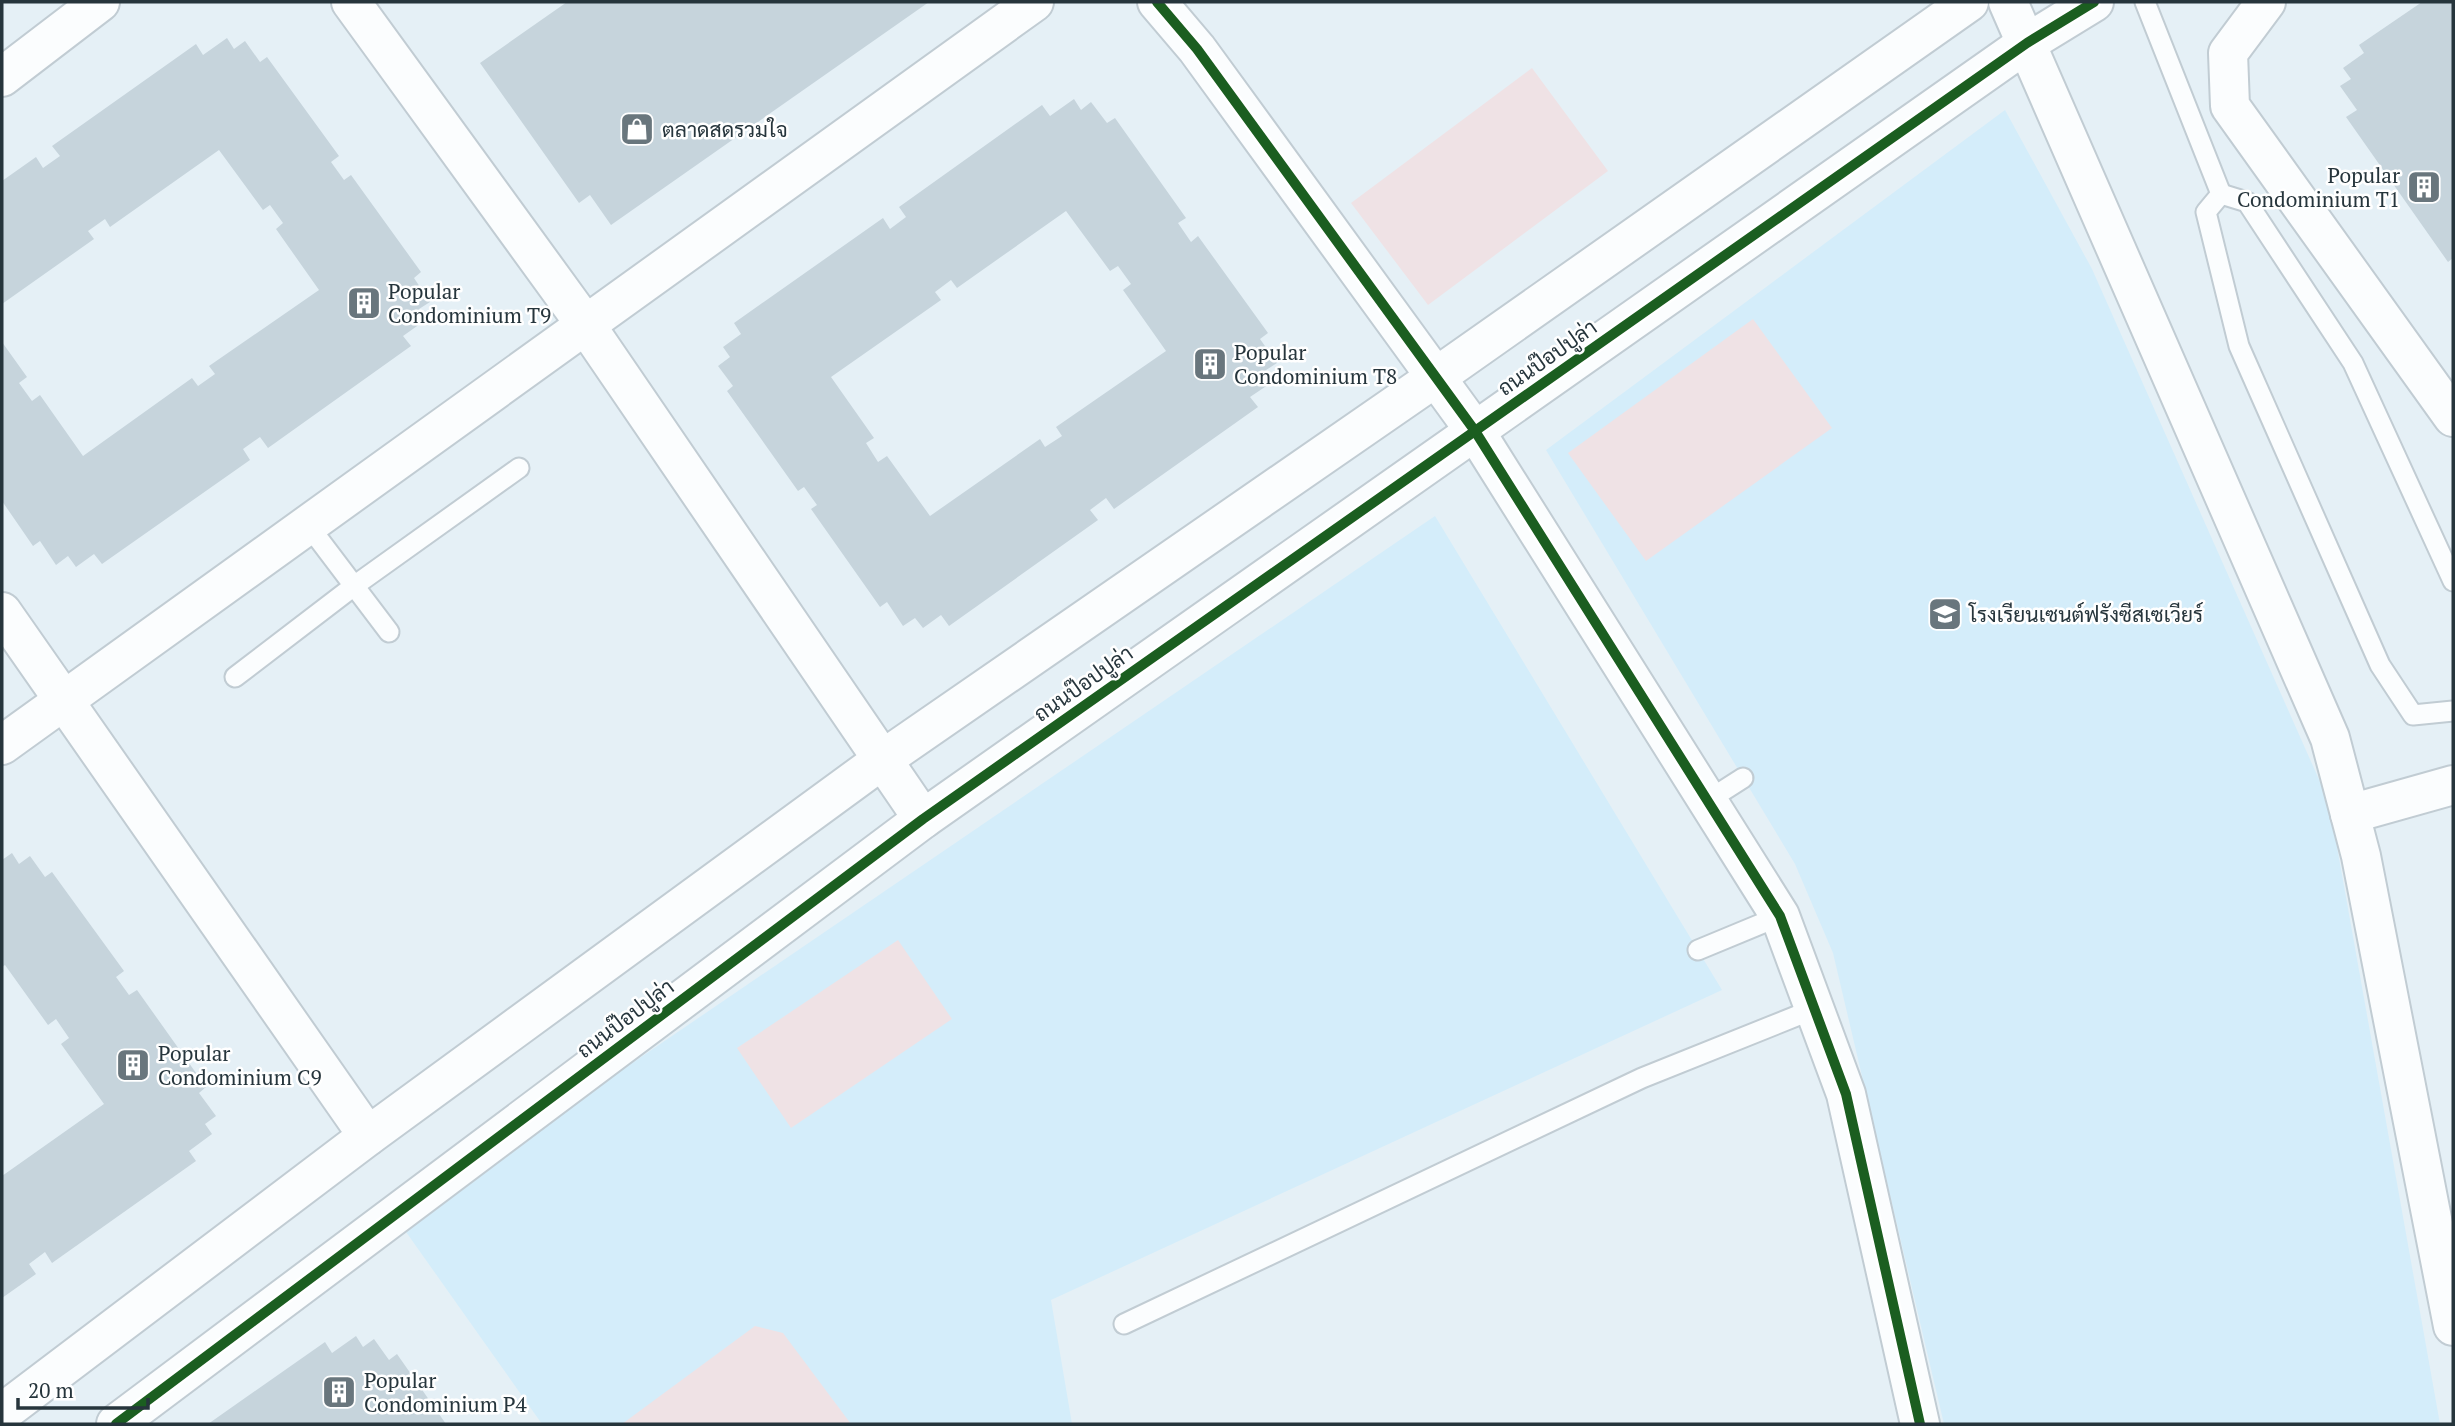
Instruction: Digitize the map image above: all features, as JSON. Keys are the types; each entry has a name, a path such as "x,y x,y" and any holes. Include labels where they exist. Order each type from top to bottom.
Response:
{"street":[{"path":"2,76 100,2"},
{"path":"351,2 585,324 923,819"},
{"path":"2,745 1034,2"},
{"path":"1157,2 1197,49 1475,432 1780,916 1846,1094 1920,1424"},
{"path":"2,1413 368,1136 882,760 1436,377 1969,2"},
{"path":"2008,2 2330,738 2361,856 2453,1326"},
{"name":"ถนนป๊อปปูล่า","path":"116,1424 923,819 2027,43 2094,2"},
{"path":"2266,2 2228,53 2230,106 2453,417"},
{"path":"2,612 368,1136"},
{"path":"2350,814 2453,785"}],"lane":[{"path":"2145,2 2221,194"},
{"path":"2221,194 2247,202 2353,363 2453,581"},
{"path":"2221,194 2206,212 2239,346 2375,652 2413,715 2453,711"},
{"path":"235,677 354,586 519,468"},
{"path":"308,525 389,632"},
{"path":"1707,801 1743,778"},
{"path":"1698,950 1780,916"},
{"path":"1124,1324 1642,1078 1814,1009"}],"shaded area":[{"path":"1532,68 1608,171 1428,305 1351,203"},
{"name":"โรงเรียนเซนต์ฟรังซีสเซเวียร์","path":"2005,110 2092,269 2329,802 2440,1424 1944,1424 1833,953 1795,864 1546,450"},
{"path":"1753,319 1832,428 1646,561 1568,453"},
{"path":"1435,516 1722,990 1051,1300 1072,1424 542,1424 399,1222"},
{"path":"898,940 952,1019 791,1128 737,1048"},
{"path":"755,1326 783,1333 851,1424 622,1424"}],"building":[{"name":"ตลาดสดรวมใจ","path":"567,2 929,2 611,225 590,195 579,203 480,63"},
{"name":"Popular Condominium T1","path":"2422,2 2453,2 2453,258 2448,262 2346,117 2357,110 2340,86 2351,79 2343,68 2364,53 2359,45"},
{"name":"Popular Condominium T9","path":"227,38 234,49 245,41 260,62 267,57 339,156 331,162 344,180 351,175 421,272 414,278 430,302 419,309 427,319 403,336 411,346 268,448 260,437 243,449 250,460 102,564 94,554 76,567 68,556 56,565 40,541 33,546 2,501 2,342 27,377 19,383 32,401 40,395 83,456 192,378 198,386 215,374 209,366 319,290 276,229 283,223 270,205 263,210 219,150 110,227 105,219 88,231 94,239 2,304 2,181 36,157 43,168 60,156 52,146 196,44 203,55"},
{"name":"Popular Condominium T8","path":"1074,99 1081,110 1091,102 1107,123 1115,118 1186,218 1178,223 1191,242 1198,236 1268,333 1260,339 1277,363 1266,370 1274,381 1250,397 1258,407 1114,509 1106,498 1090,510 1098,520 949,626 941,615 923,628 915,618 903,626 887,602 880,607 811,509 817,505 804,487 798,491 727,391 733,386 718,366 730,357 723,347 741,334 734,323 883,218 890,229 906,217 899,207 1042,105 1050,116","holes":["1066,211 1110,271 1118,266 1131,284 1123,290 1166,351 1056,427 1062,436 1045,447 1040,439 930,516 887,456 878,462 866,443 874,438 831,377 941,300 935,292 951,280 957,288"]},
{"name":"Popular Condominium C9","path":"12,853 19,864 30,856 45,877 52,872 124,971 116,977 129,995 137,990 206,1087 199,1093 216,1116 205,1124 212,1134 189,1151 196,1161 52,1263 45,1252 29,1264 36,1274 2,1298 2,1176 104,1104 61,1044 69,1038 56,1019 48,1025 5,965 2,967 2,860"},
{"name":"Popular Condominium P4","path":"356,1336 363,1347 374,1339 389,1360 397,1354 446,1424 208,1424 325,1342 332,1353"}],"cycle path":[{"path":"1157,2 1197,49 1475,431 1780,916 1846,1094 1920,1424"},
{"path":"116,1424 923,819 2027,43 2094,2"}],"place":[{"name":"ตลาดสดรวมใจ","path":"637,129"},
{"name":"Popular Condominium T1","path":"2424,187"},
{"name":"Popular Condominium T9","path":"364,303"},
{"name":"Popular Condominium T8","path":"1210,364"},
{"name":"โรงเรียนเซนต์ฟรังซีสเซเวียร์","path":"1945,614"},
{"name":"Popular Condominium C9","path":"133,1065"},
{"name":"Popular Condominium P4","path":"339,1392"}]}
